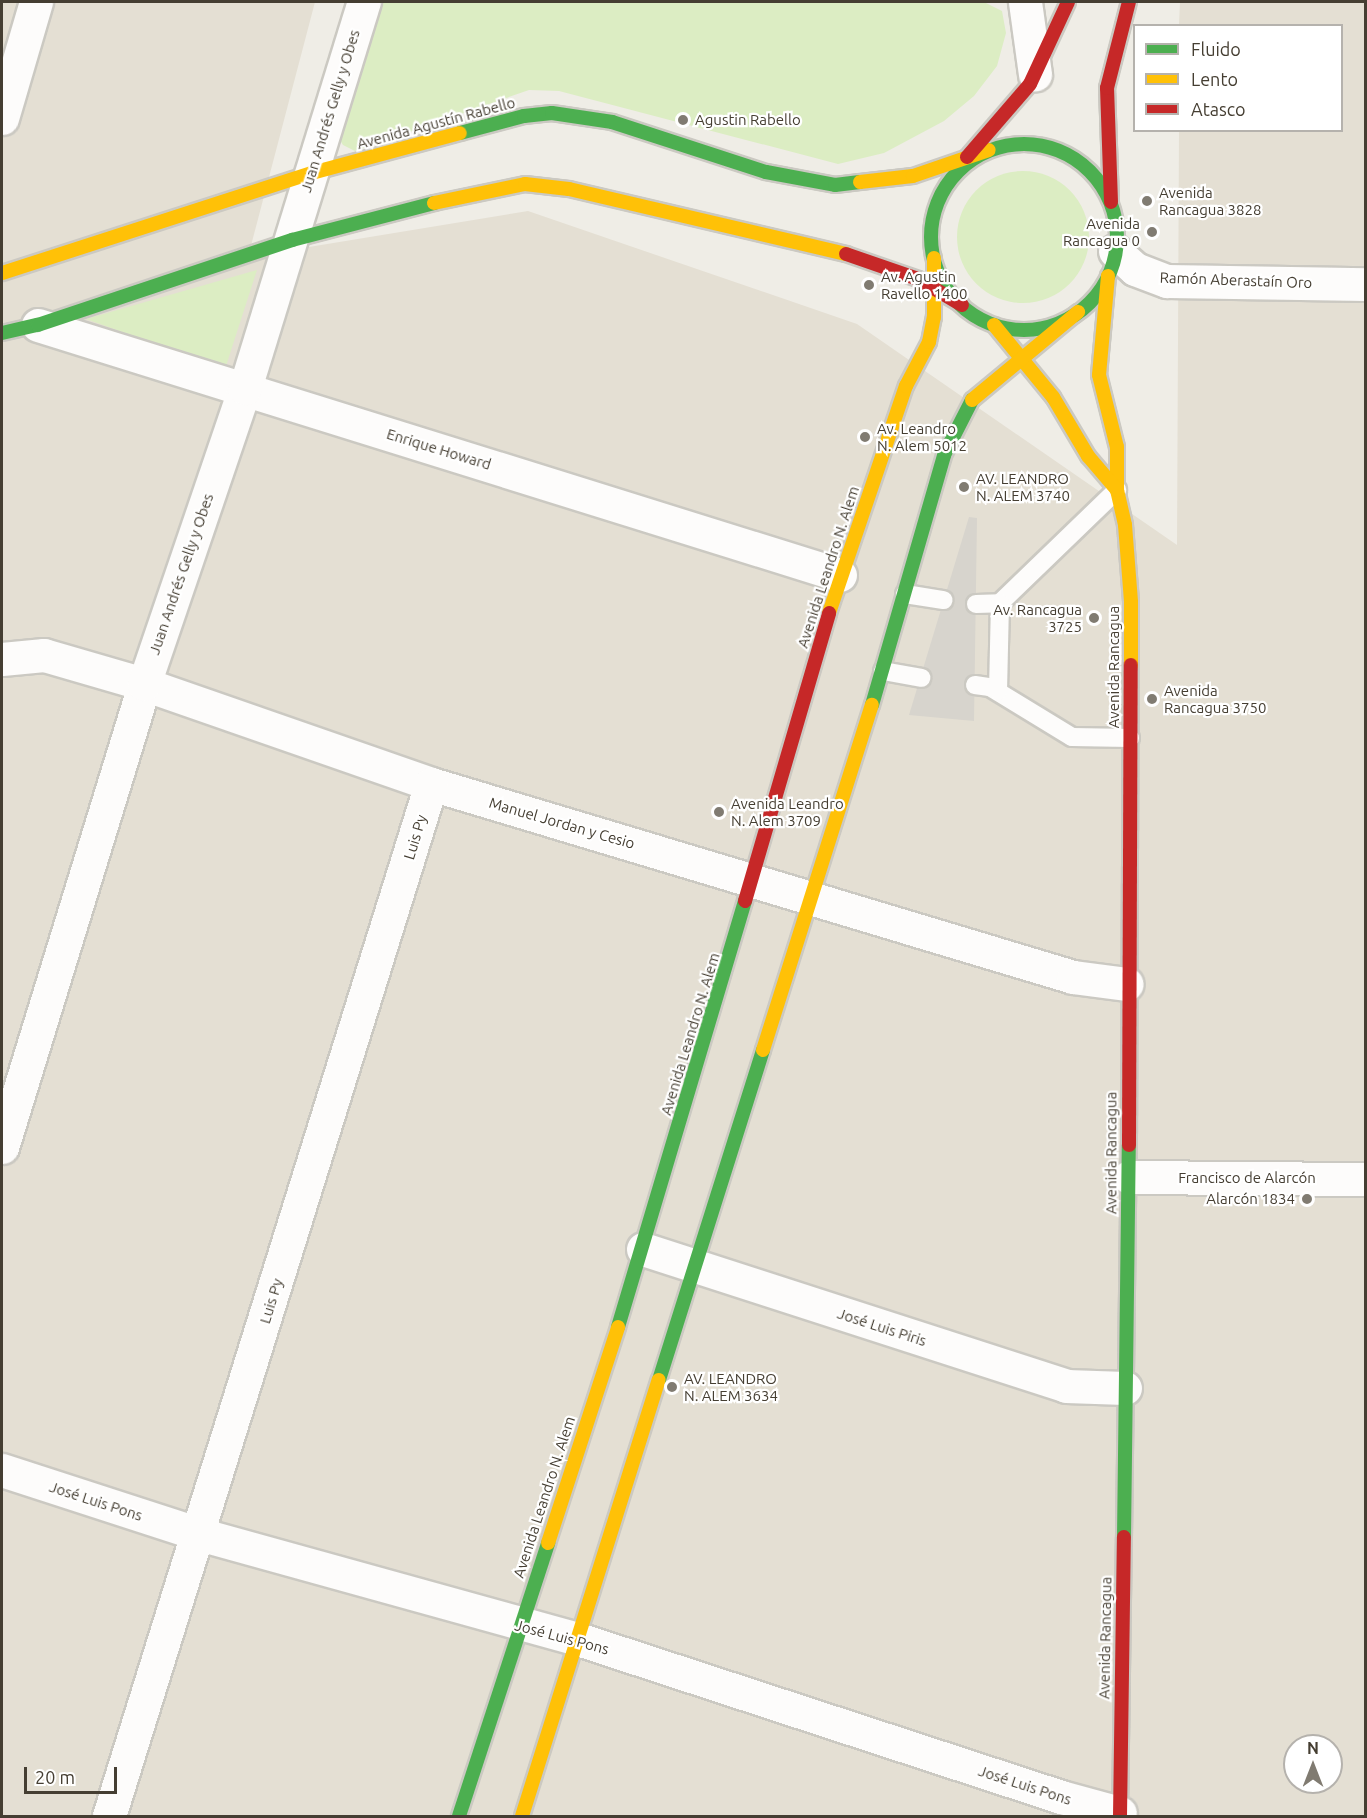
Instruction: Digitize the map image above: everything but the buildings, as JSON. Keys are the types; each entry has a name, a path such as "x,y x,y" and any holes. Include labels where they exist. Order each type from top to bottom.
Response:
{"main road":[{"path":"962,305 949,292 934,258 931,240 936,202 966,158 1017,103 1035,74 1068,2"},
{"path":"522,1816 883,670 944,455 974,396 1078,312 1112,264 1107,88 1129,2"},
{"name":"Avenida Agustín Rabello","path":"2,273 312,173 495,122 552,112 612,122 766,172 835,185 913,176 989,150"},
{"path":"957,171 989,150 1026,144 1062,152 1092,174 1112,206"},
{"path":"2,333 38,325 292,240 482,190 525,184 568,189 809,244 900,271 934,288 994,325 1066,415 1088,456 1117,490"},
{"name":"Avenida Leandro N. Alem","path":"459,1816 643,1249 754,880 840,575 906,386 929,342 934,258"},
{"name":"Avenida Rancagua","path":"1112,264 1099,375 1117,447 1117,490 1129,562 1130,738 1127,984 1129,1177 1120,1815"},
{"path":"994,325 1038,329 1078,312"}],"street":[{"path":"2,118 36,2"},
{"name":"Juan Andrés Gelly y Obes","path":"2,1147 144,684 245,388 364,2"},
{"path":"1025,2 1035,74"},
{"name":"Ramón Aberastaín Oro","path":"1112,264 1167,280 1365,284"},
{"name":"Enrique Howard","path":"38,325 840,575"},
{"name":"Manuel Jordan y Cesio","path":"2,659 44,655 144,684 432,784 1073,976 1127,984"},
{"name":"Luis Py","path":"109,1816 432,784"},
{"name":"Francisco de Alarcón","path":"1129,1177 1365,1179"},
{"name":"José Luis Piris","path":"643,1249 1066,1386 1125,1388"},
{"name":"José Luis Pons","path":"2,1470 199,1534 520,1625 578,1639 1120,1815"}],"lane":[{"path":"976,604 1000,603 1117,490"},
{"path":"905,594 944,600"},
{"path":"998,691 1000,603"},
{"path":"883,670 921,678"},
{"path":"975,685 998,691 1072,737 1130,738"}],"shaded area":[{"path":"2,2 315,2 248,257 528,211 857,324 1177,545 1179,132 1343,132 1343,24 1179,24 1180,2 1365,2 1365,1816 2,1816"}],"green space":[{"path":"376,2 984,2 1002,11 1006,33 997,66 974,96 944,121 884,153 838,164 559,91 529,90 355,151 343,145 336,134"},
{"path":"1023,171 1048,176 1070,190 1084,212 1089,237 1084,262 1070,284 1048,298 1023,303 998,298 976,284 962,262 957,237 962,212 976,190 998,176"},
{"path":"257,270 225,369 86,319"}],"traffic: fast":[{"path":"460,133 524,116 552,113 612,122 766,172 835,185 860,182"},
{"path":"1024,144 1059,151 1090,171 1110,202 1117,237 1110,272 1090,303 1059,323 1024,330 989,323 958,303 938,272 931,237 938,202 958,171 989,151 1024,144"},
{"path":"2,333 38,325 292,240 434,203"},
{"path":"872,705 944,455 972,400"},
{"path":"618,1327 745,901"},
{"path":"659,1380 763,1050"},
{"path":"1124,1537 1129,1145"},
{"path":"459,1816 548,1543"}],"traffic: slow":[{"path":"2,273 312,173 460,133"},
{"path":"860,182 913,176 989,150"},
{"path":"434,203 525,184 569,189 846,254"},
{"path":"829,613 906,386 929,342 934,317 934,258"},
{"path":"1108,276 1099,375 1117,447 1117,490 1125,525 1131,602 1131,665"},
{"path":"972,400 1078,312"},
{"path":"994,325 1053,397 1088,456 1117,490"},
{"path":"763,1050 872,705"},
{"path":"548,1543 618,1327"},
{"path":"522,1816 659,1380"}],"traffic: jam":[{"path":"967,157 1030,84 1068,2"},
{"path":"1111,202 1107,88 1129,2"},
{"path":"846,254 918,279 962,305"},
{"path":"745,901 829,613"},
{"path":"1129,1145 1131,665"},
{"path":"1120,1816 1124,1537"}],"place":[{"name":"Agustin Rabello","path":"683,120"},
{"name":"Avenida Rancagua 3828","path":"1147,201"},
{"name":"Avenida Rancagua 0","path":"1152,232"},
{"name":"Av. Agustin Ravello 1400","path":"869,285"},
{"name":"Av. Leandro N. Alem 5012","path":"865,437"},
{"name":"AV. LEANDRO N. ALEM 3740","path":"964,487"},
{"name":"Av. Rancagua 3725","path":"1094,618"},
{"name":"Avenida Rancagua 3750","path":"1152,699"},
{"name":"Avenida Leandro N. Alem 3709","path":"719,812"},
{"name":"Alarcón 1834","path":"1307,1199"},
{"name":"AV. LEANDRO N. ALEM 3634","path":"672,1387"}]}
